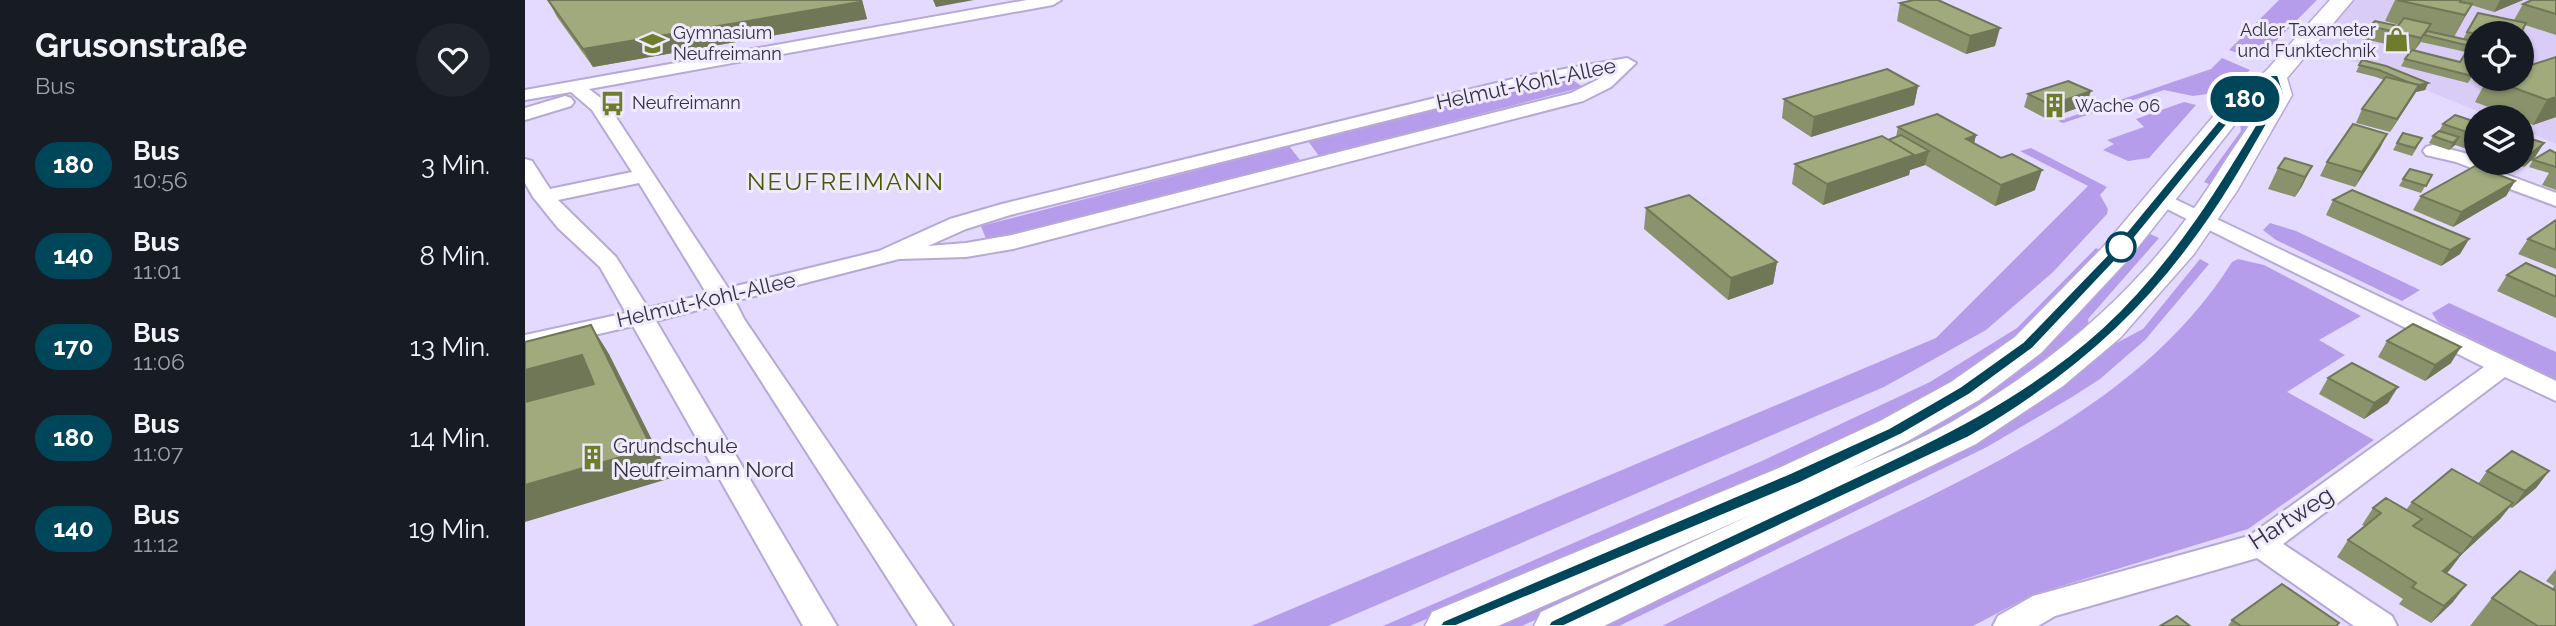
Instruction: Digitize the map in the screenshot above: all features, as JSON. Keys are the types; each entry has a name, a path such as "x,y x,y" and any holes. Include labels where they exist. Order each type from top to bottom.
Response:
{"main road":[{"path":"1449,626 1794,478 1894,431 1965,391 2028,345 2115,254 2231,112 2258,87 2274,77 2342,0"},
{"path":"1558,626 1885,472 1995,415 2050,377 2107,330 2183,247 2203,220 2279,94 2274,77"}],"street":[{"path":"525,95 1053,0"},
{"name":"Helmut-Kohl-Allee","path":"525,343 887,256 965,250 1013,242 1577,97 1599,87 1627,63 1525,81 1002,210 958,224 887,256"},
{"path":"575,86 599,106 864,521 936,626"},
{"path":"525,114 575,100 594,102"},
{"path":"2433,151 2462,157 2476,163 2490,175 2556,200"},
{"path":"525,165 544,197 562,219 604,257 641,316 820,626"},
{"path":"544,197 644,176"},
{"path":"2162,199 2556,392"},
{"name":"Hartweg","path":"2010,626 2045,605 2260,544 2503,366"},
{"path":"2260,544 2380,626"}],"shaded area":[{"path":"2279,0 2317,0 2257,60 2229,50"},
{"path":"2345,0 2556,0 2556,144 2534,134 2534,105 2464,106 2362,64 2305,47"},
{"path":"2222,58 2250,70 2227,91 2193,96 2164,90 2063,123 2058,121 2211,69"},
{"path":"1561,78 1571,79 1583,87 1319,156 1308,141"},
{"path":"2267,89 2269,90 2211,185 2204,182 2241,131 2239,119"},
{"path":"2184,102 2196,105 2149,158 2128,161 2103,150 2114,144 2107,140 2144,127 2136,119"},
{"path":"1289,146 1300,160 1012,236 986,239 981,226"},
{"path":"2031,148 2107,187 2100,195 2108,209 2107,214 2053,272 1986,330 1884,387 1328,626 1251,626 1936,338 2088,186 2020,151"},
{"path":"2270,223 2296,231 2420,290 2402,301 2276,240 2263,230"},
{"path":"2150,234 2159,238 2088,319 2089,327 2037,373 1950,425 1860,470 1522,626 1478,626 2055,336"},
{"path":"2096,248 2102,251 2023,330 1930,397 1829,447 1410,626 1383,626 1764,460 1930,382 2017,328"},
{"path":"2200,259 2209,264 2145,340 2100,379 2072,397 1987,447 1619,626 1595,626 1975,442 2063,385 2107,348 2143,329"},
{"path":"2238,259 2264,265 2361,316 2319,340 2345,355 2287,392 2374,440 2248,529 2032,595 1973,626 1662,626 2026,446 2119,384 2161,348 2199,308 2232,262"},
{"path":"2449,303 2556,352 2556,380 2438,322 2432,313"}],"building":[{"path":"548,0 860,0 860,2 583,49"},
{"path":"1938,0 2000,28 1970,36 1900,3"},
{"path":"2397,0 2461,0 2460,2 2472,4 2465,15"},
{"path":"2532,0 2556,0 2556,14 2523,4"},
{"path":"2478,13 2516,21 2473,21"},
{"path":"2404,18 2431,24 2421,38 2370,26 2375,21 2398,26"},
{"path":"2427,31 2464,39 2464,45 2424,35"},
{"path":"2412,50 2460,62 2464,56 2464,74 2405,59"},
{"path":"2556,57 2556,97 2547,100 2523,91 2534,91 2534,64"},
{"path":"2362,60 2386,66 2428,83 2410,83 2359,65"},
{"path":"1887,69 1918,86 1814,117 1784,99"},
{"path":"2386,77 2419,85 2397,119 2362,109"},
{"path":"2068,81 2091,91 2051,105 2028,94"},
{"path":"1937,114 1976,135 1966,139 2001,158 2012,154 2042,170 2001,185 1898,127"},
{"path":"2455,115 2464,118 2464,131 2443,124"},
{"path":"2353,124 2387,134 2362,172 2327,162"},
{"path":"2439,131 2459,137 2453,143 2433,136"},
{"path":"2403,133 2422,138 2415,148 2397,143"},
{"path":"1901,135 1929,151 1914,156 1888,140"},
{"path":"1882,136 1914,155 1827,184 1795,164"},
{"path":"2534,140 2544,143 2534,151"},
{"path":"2550,150 2556,153 2556,167 2534,160"},
{"path":"2285,158 2312,166 2305,177 2278,168"},
{"path":"2410,169 2432,175 2426,186 2403,179"},
{"path":"2464,172 2464,175 2499,175 2515,181 2461,212 2421,196"},
{"path":"2352,190 2469,239 2450,250 2333,200"},
{"path":"1689,195 1777,262 1731,278 1646,208"},
{"path":"2556,220 2556,250 2528,239"},
{"path":"2526,263 2556,276 2556,297 2507,275"},
{"path":"2413,324 2461,347 2435,365 2387,341"},
{"path":"591,325 652,448 525,485 525,402 594,384 582,355 525,370 525,342"},
{"path":"2352,363 2398,387 2374,403 2328,378"},
{"path":"2512,451 2549,471 2525,491 2487,471"},
{"path":"2452,469 2513,503 2473,538 2412,502"},
{"path":"2386,498 2422,519 2413,526 2461,554 2443,571 2466,585 2444,606 2412,587 2416,583 2348,540 2381,513 2373,508"},
{"path":"2520,571 2556,591 2556,626 2538,626 2492,598"},
{"path":"2282,584 2339,623 2336,626 2241,626 2232,620"},
{"path":"2177,616 2190,626 2160,626"}],"bus line":[{"name":"180","path":"1449,626 1794,478 1894,431 1965,391 2028,345 2115,254 2231,112 2258,87 2274,77 2279,94 2222,191 2183,247 2107,330 2050,377 1962,434 1558,626"}],"place":[{"name":"Adler Taxameter und Funktechnik","path":"2396,40"},
{"name":"Gymnasium Neufreimann","path":"653,43"},
{"name":"Neufreimann","path":"612,103"},
{"name":"Wache 06","path":"2055,106"},
{"name":"Grundschule Neufreimann Nord","path":"593,458"}],"district":[{"name":"NEUFREIMANN","path":"846,182"}]}
